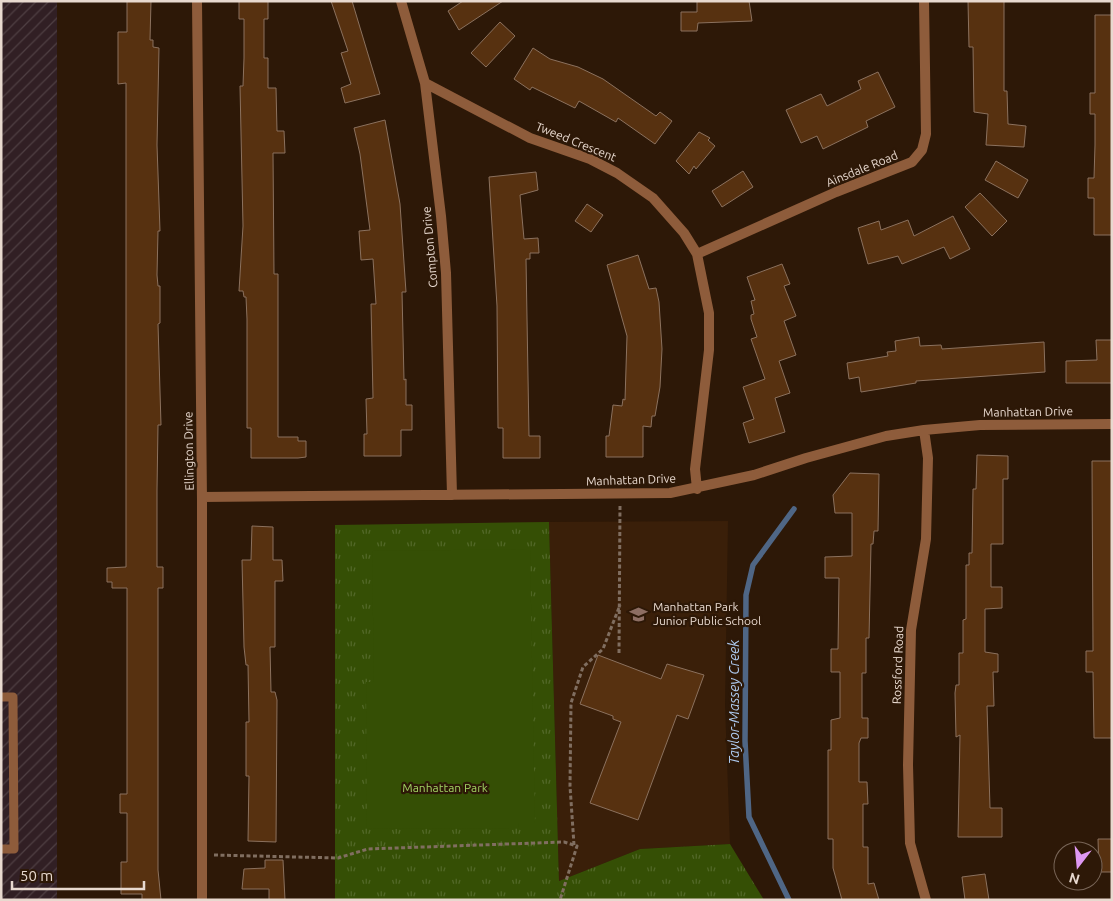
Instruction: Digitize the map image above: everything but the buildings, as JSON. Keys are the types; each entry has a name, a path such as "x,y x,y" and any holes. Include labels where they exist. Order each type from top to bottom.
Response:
{"street":[{"name":"Ellington Drive","path":"197,1 202,497 202,900"},
{"name":"Compton Drive","path":"401,1 425,83 446,273 452,495"},
{"name":"Ainsdale Road","path":"698,254 836,192 912,162 922,150 926,134 924,1"},
{"name":"Tweed Crescent","path":"425,83 530,138 590,159 630,181 653,198 684,233 698,254 709,313 709,350 695,469 697,488"},
{"name":"Manhattan Drive","path":"202,497 620,495 670,493 754,475 847,446 924,430 980,425 1112,424"},
{"name":"Rossford Road","path":"924,430 928,458 926,538 911,630 908,765 910,843 926,900"}],"lane":[{"path":"1,697 12,697 14,849 1,850"}],"path":[{"path":"619,653 620,495"},
{"path":"560,900 577,846 574,845 570,786 571,703 583,667 603,649 620,605"},
{"path":"202,855 338,858 368,849 564,842 574,845"}],"shaded area":[{"path":"1,1 57,1 57,900 1,900"},
{"name":"Manhattan Park Junior Public School","path":"728,521 725,705 730,844 640,849 559,881 549,522"}],"green space":[{"name":"Manhattan Park","path":"549,522 559,881 640,849 730,844 764,900 335,900 335,525"},
{"path":"530,549 535,823 519,823 518,828 367,829 366,682 374,682 372,551"}],"waterway":[{"name":"Taylor-Massey Creek","path":"789,900 749,817 745,741 746,595 753,565 794,509"}],"place":[{"name":"Manhattan Park Junior Public School","path":"639,614"}]}
